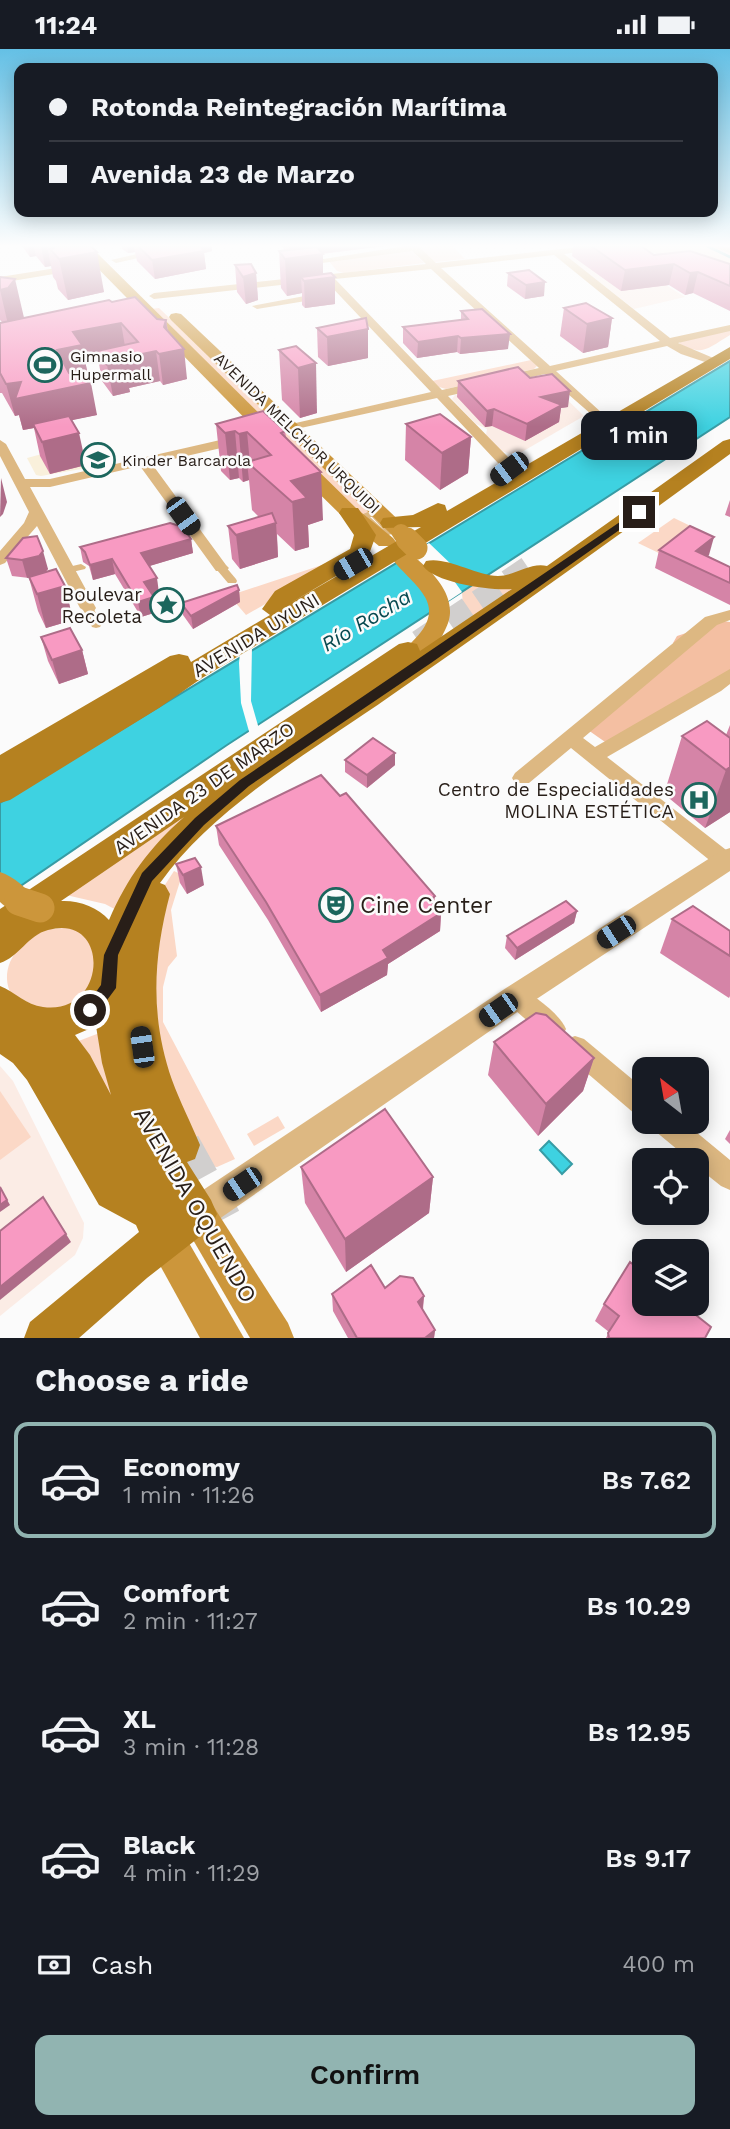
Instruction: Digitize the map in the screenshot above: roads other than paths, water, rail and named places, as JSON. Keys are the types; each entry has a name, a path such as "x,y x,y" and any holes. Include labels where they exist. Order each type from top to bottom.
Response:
{"main road":[{"name":"AVENIDA MELCHOR URQUIDI","path":"157,306 269,433 357,514 392,533"},
{"name":"AVENIDA MELCHOR URQUIDI","path":"159,306 291,428 392,533"},
{"name":"AVENIDA UYUNI","path":"0,768 185,668 715,357 730,339"},
{"name":"AVENIDA UYUNI","path":"0,792 150,702 185,668 274,609 484,488 512,467 599,417 715,357"},
{"path":"534,565 730,433"},
{"name":"AVENIDA 23 DE MARZO","path":"18,1028 61,1024 90,1010 110,971 147,877 178,843 245,783 682,483 730,445"},
{"path":"392,533 434,566 478,581 514,581 533,576 677,477 689,460"},
{"path":"392,533 512,467"},
{"path":"274,609 284,596 360,552 365,535 357,514"},
{"path":"392,533 445,603"},
{"path":"434,566 451,627 444,647"},
{"path":"248,759 288,738 413,656 433,634 445,603"},
{"name":"AVENIDA 23 DE MARZO","path":"0,935 281,734 408,650"},
{"path":"0,758 128,685 185,668"},
{"path":"0,781 143,697 185,668"},
{"path":"178,843 155,889 146,917 138,956 136,993 142,1047 162,1104 181,1145"},
{"path":"17,897 72,913 91,922 105,936 110,971"},
{"path":"0,935 38,918 72,913"},
{"name":"AVENIDA OQUENDO","path":"110,971 120,1065 154,1145 171,1221 223,1338"},
{"path":"0,1003 13,1015 26,1051 40,1068 113,1191 171,1221 46,1338"},
{"name":"AVENIDA OQUENDO","path":"171,1221 273,1338"}],"street":[{"path":"125,313 138,306"},
{"path":"355,306 512,467"},
{"path":"478,306 599,417"},
{"path":"623,306 685,352 715,357"},
{"path":"291,428 730,328"},
{"path":"23,483 50,483 269,433"},
{"path":"0,445 37,511 43,546 75,568 96,624"},
{"path":"143,461 192,535 232,581"},
{"path":"2,558 31,524 37,511"},
{"path":"2,558 43,546"},
{"path":"522,778 711,621 730,615"},
{"path":"594,755 715,687 730,675"},
{"path":"171,1221 728,860 571,738"},
{"path":"516,997 632,1095"},
{"path":"678,1134 730,1177"}],"water":[{"name":"Río Rocha","path":"730,361 730,417 227,745 0,900 0,803"},
{"path":"549,1141 572,1164 562,1174 540,1150"}],"tunnel":[{"path":"419,642 534,564"},
{"path":"181,1145 222,1220"}],"place":[{"name":"Gimnasio Hupermall","path":"45,365"},
{"name":"Kinder Barcarola","path":"98,460"},
{"name":"Boulevar Recoleta","path":"167,605"},
{"name":"Centro de Especialidades MOLINA ESTÉTICA","path":"699,800"},
{"name":"Cine Center","path":"336,905"}]}
